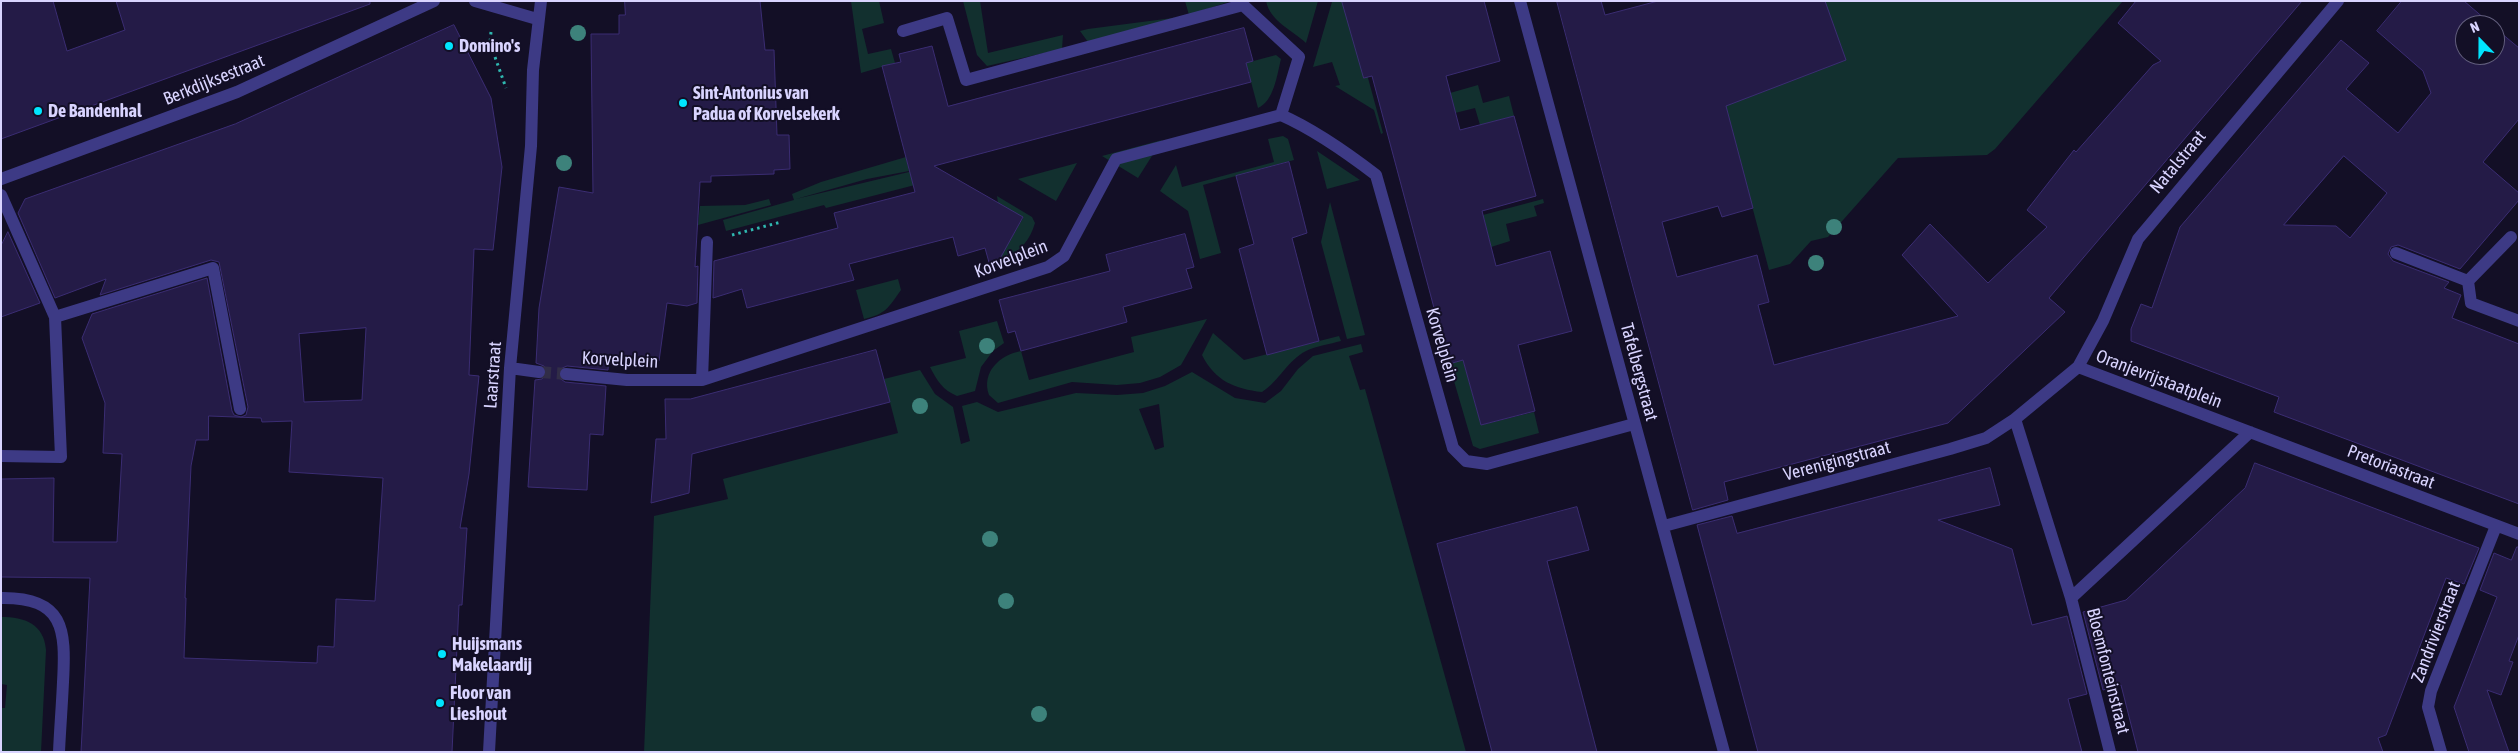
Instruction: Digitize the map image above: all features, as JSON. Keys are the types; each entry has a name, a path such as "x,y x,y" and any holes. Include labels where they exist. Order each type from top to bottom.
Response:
{"street":[{"name":"Berkdijksestraat","path":"1,179 237,92 434,1"},
{"path":"474,1 537,19"},
{"name":"Laarstraat","path":"489,752 510,368 531,146 532,70 537,19 541,1"},
{"name":"Tafelbergstraat","path":"1520,1 1724,752"},
{"name":"Natalstraat","path":"2078,368 2103,321 2138,239 2338,1"},
{"path":"903,31 947,18 966,80 1242,3 1299,57 1281,115"},
{"name":"Korvelplein","path":"566,374 627,380 702,380 1048,267 1064,256 1116,159 1281,115 1298,123 1350,155 1376,175 1453,448 1466,461 1487,464 1634,424"},
{"path":"1,195 55,317 61,457 1,456"},
{"path":"2468,281 2510,237"},
{"path":"702,380 707,242"},
{"path":"2396,253 2468,281"},
{"path":"55,317 213,268 240,409"},
{"path":"2468,281 2471,303 2519,321"},
{"path":"510,368 539,372"},
{"name":"Oranjevrijstaatplein","path":"2016,419 2078,368 2250,432"},
{"path":"2016,419 2071,598 2250,432"},
{"name":"Verenigingstraat","path":"1664,526 1950,449 1986,438 2016,419"},
{"name":"Pretoriastraat","path":"2250,432 2519,534"},
{"name":"Zandrivierstraat","path":"2441,752 2428,706 2431,691 2496,526"},
{"path":"1,598 21,598 38,602 51,612 61,628 66,646 59,752"},
{"name":"Bloemfonteinstraat","path":"2071,598 2110,752"}],"path":[{"path":"707,242 781,222"}],"green space":[{"path":"851,1 879,1 884,23 862,29 868,54 891,49 895,63 861,73"},
{"path":"963,1 980,1 988,53 1063,35 1062,49 987,66 977,55"},
{"path":"1185,1 1231,1 1189,15"},
{"path":"1266,1 1318,1 1306,43 1277,20 1268,8"},
{"path":"1347,1 1383,133 1381,134 1374,110 1335,86 1340,85 1332,62 1313,67 1332,2"},
{"path":"1825,1 2123,1 1995,149 1987,155 1898,158 1828,237 1811,241 1790,264 1769,270 1725,104"},
{"path":"1188,16 1088,42 1080,31 1088,29"},
{"path":"1276,55 1281,59 1274,87 1268,100 1258,108 1246,63"},
{"path":"1478,85 1483,103 1509,96 1514,116 1480,125 1475,108 1455,113 1450,93"},
{"path":"1283,136 1288,139 1294,160 1203,185 1221,253 1200,259 1188,211 1160,191 1176,165 1182,187 1274,162 1268,139"},
{"path":"1162,140 1138,178 1102,156"},
{"path":"1317,151 1360,180 1327,189"},
{"path":"906,157 909,171 867,179 796,199 934,166 938,179 826,208 824,205 726,231 723,220 794,200 792,194 821,182"},
{"path":"1077,163 1056,201 1018,179"},
{"path":"997,196 1032,217 1035,223 1023,245 1014,253 1002,258 998,244 1009,242 1023,218 998,203"},
{"path":"769,199 771,205 698,225 700,206 745,205"},
{"path":"1543,199 1544,203 1534,206 1537,216 1506,224 1510,241 1491,247 1483,215"},
{"path":"1330,202 1365,335 1347,339 1321,242"},
{"path":"898,279 901,290 889,306 877,315 864,319 856,290"},
{"path":"1207,319 1181,365 1160,377 1140,383 1117,385 1072,382 998,403 989,395 987,387 990,372 1006,356 1013,353 1021,351 1029,380 1134,352 1131,337"},
{"path":"997,321 1004,343 993,351 981,367 975,391 957,396 948,391 938,381 930,367 966,358 959,331"},
{"path":"1213,333 1244,360 1339,336 1341,341 1306,351 1262,392 1243,389 1227,382 1207,364 1202,355"},
{"path":"1361,344 1363,352 1349,356 1360,390 1365,389 1466,752 644,752 654,516 728,499 723,479 898,433 884,379 920,370 935,394 953,407 961,444 970,441 962,406 977,402 998,412 1076,393 1117,395 1143,393 1165,386 1192,372 1235,398 1265,403 1281,391 1298,369 1313,356","holes":["1159,404 1164,447 1155,450 1139,409"]},
{"path":"1463,360 1481,425 1534,412 1539,433 1480,449 1473,446 1449,364"},
{"path":"1,617 18,618 32,624 42,634 46,650 41,752 1,752 1,708 5,708 7,685 1,684"}],"building":[{"path":"1,1 53,1 67,51 125,30 116,1 370,1 370,4 1,139"},
{"path":"625,1 760,1 765,50 774,50 777,135 789,135 790,169 774,170 774,174 711,176 711,182 700,182 695,267 698,266 697,303 687,306 667,303 659,361 609,355 608,370 567,366 560,369 558,377 565,382 606,386 603,435 590,434 587,490 528,487 535,380 542,379 547,373 544,366 536,363 539,308 559,187 593,193 591,34 619,34 619,15 625,15"},
{"path":"1342,1 1484,1 1500,61 1446,76 1460,130 1514,116 1536,196 1482,211 1496,266 1550,251 1572,331 1518,345 1535,411 1481,425 1463,360 1449,364 1372,76 1364,78"},
{"path":"1557,1 1601,1 1605,15 1658,1 1825,1 1846,60 1726,106 1753,208 1722,217 1718,206 1662,222 1677,277 1757,255 1769,302 1758,305 1774,365 1958,316 1902,255 1930,224 1988,283 2047,227 2027,210 2074,150 2076,152 2153,65 2161,61 2118,23 2136,1 2302,1 2049,298 2065,312 1948,423 1724,482 1728,500 1693,510"},
{"path":"2402,1 2464,1 2480,15 2455,15 2455,65 2505,65 2505,36 2519,48 2519,119 2483,162 2519,193 2519,200 2460,269 2398,245 2391,247 2388,254 2393,261 2449,282 2444,288 2461,295 2452,318 2519,344 2519,504 2274,412 2279,397 2131,341 2131,329 2141,304 2152,308 2180,227 2341,40 2369,63 2346,89 2398,133 2431,93 2423,71 2377,31","holes":["2344,156 2387,193 2350,238 2336,226 2284,225"]},
{"path":"454,25 491,98 502,167 493,250 474,249 469,375 479,376 469,474 460,528 467,528 462,605 459,605 452,752 81,752 90,578 1,577 1,479 54,478 53,542 117,542 122,454 103,453 105,403 82,338 92,314 207,278 232,411 234,415 241,417 246,415 248,407 219,262 211,260 100,295 106,279 55,298 18,213 25,199 235,124","holes":["366,328 362,400 304,402 299,334","209,416 261,418 262,422 292,421 289,472 383,478 375,601 336,599 334,647 318,646 317,663 184,658 191,466 196,440 208,440"]},
{"path":"1244,28 1253,61 1246,63 1251,82 934,166 1023,217 992,273 985,248 958,256 953,237 849,264 854,280 747,308 742,289 713,298 714,261 838,228 834,213 915,192 882,66 901,62 899,54 932,46 948,106"},
{"path":"1289,162 1307,233 1292,238 1319,341 1267,355 1239,249 1254,244 1236,176"},
{"path":"8,232 40,303 1,317 1,246"},
{"path":"1185,234 1194,267 1186,269 1192,288 1123,307 1127,322 1021,351 1015,331 1008,333 999,300 1110,271 1106,255"},
{"path":"876,350 890,402 692,454 689,493 651,503 656,439 666,439 665,399 690,399"},
{"path":"2255,463 2479,548 2464,584 2446,578 2386,735 2378,738 2383,752 2138,752 2121,685 2103,690 2083,612 2126,600 2245,488"},
{"path":"1990,468 2000,505 1938,520 2012,549 2032,625 2067,616 2087,694 2068,699 2082,752 1758,752 1697,525 1732,516 1737,533"},
{"path":"1577,507 1589,550 1547,561 1597,752 1492,752 1437,544"},
{"path":"2517,547 2519,547 2519,635 2509,661 2513,662 2501,695 2487,690 2509,752 2469,752 2454,707 2497,597 2480,590 2494,553 2511,560"}],"tunnel":[{"path":"539,372 566,374"}],"place":[{"name":"Domino's","path":"449,46"},
{"name":"Sint-Antonius van Padua of Korvelsekerk","path":"683,103"},
{"name":"De Bandenhal","path":"38,111"},
{"name":"Huijsmans Makelaardij","path":"442,654"},
{"name":"Floor van Lieshout","path":"440,703"}]}
